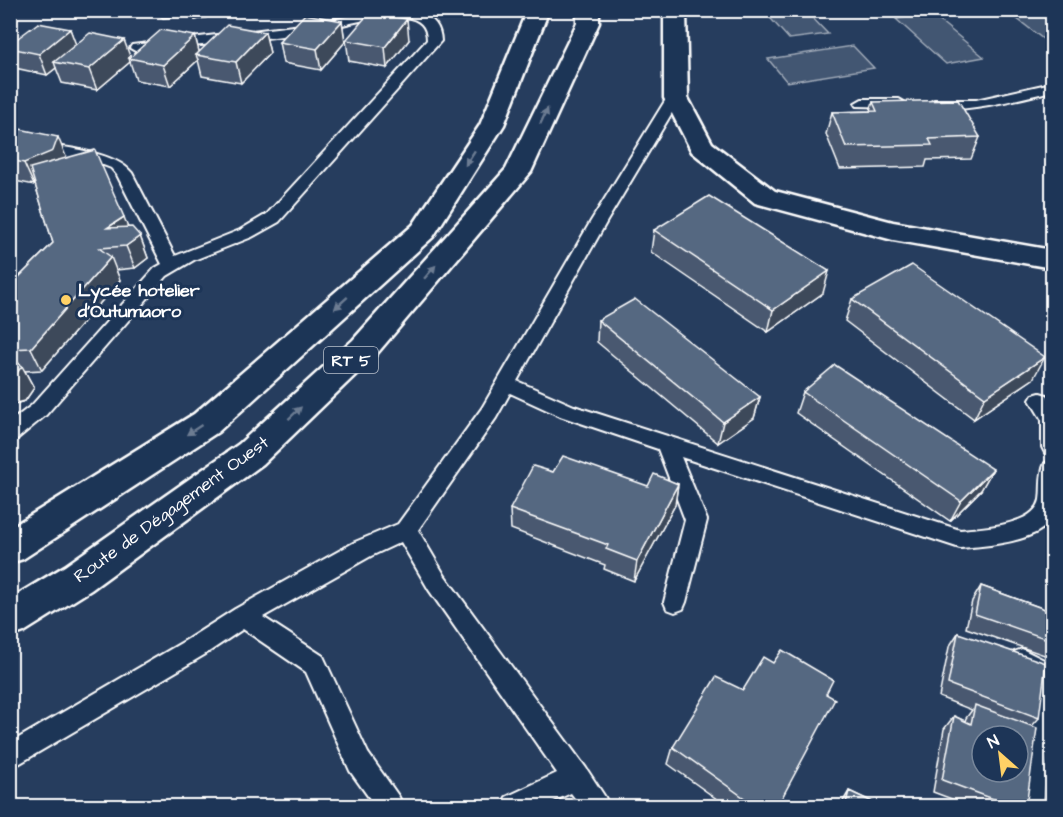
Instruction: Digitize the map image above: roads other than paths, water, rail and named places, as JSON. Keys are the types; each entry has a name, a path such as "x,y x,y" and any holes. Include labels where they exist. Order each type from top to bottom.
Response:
{"main road":[{"name":"RT 5","path":"10,549 206,423 423,231 492,124 538,10"},
{"name":"Route de Dégagement Ouest","path":"10,620 78,578 251,454 364,348 518,172 588,23 588,10"},
{"path":"675,10 675,96 701,147 767,198 893,231 1053,259"}],"lane":[{"path":"10,434 39,410 161,272 190,254 260,227 273,218 434,41 434,30 426,20 407,13 389,13 310,28 137,48"},
{"path":"862,103 976,104 1053,87"},
{"path":"10,757 196,647 243,616 363,549 406,530 507,384 599,221 675,96"},
{"path":"10,145 102,159 116,165 124,173 171,265"},
{"path":"507,384 567,411 960,539 990,537 1021,529 1042,517 1050,502 1053,469"},
{"path":"1040,400 1052,420 1053,447"},
{"path":"666,444 696,520 675,602"},
{"path":"406,530 437,583 577,777 596,807"},
{"path":"243,616 315,664 359,762 390,807"},
{"path":"999,650 1036,665 1046,673 1036,735 1029,807"},
{"path":"515,807 577,777"}],"place":[{"name":"Lycée hotelier d'Outumaoro","path":"66,300"}]}
